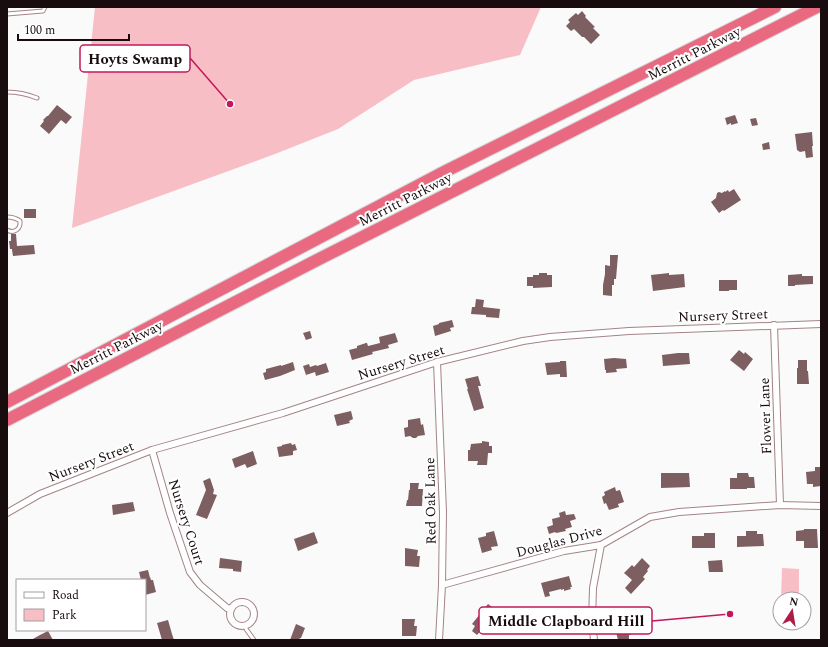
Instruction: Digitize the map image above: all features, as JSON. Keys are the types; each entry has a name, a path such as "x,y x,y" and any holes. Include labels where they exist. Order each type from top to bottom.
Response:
{"highway":[{"name":"Merritt Parkway","path":"7,402 444,172 775,7"},
{"name":"Merritt Parkway","path":"7,420 323,257 817,7"}],"street":[{"name":"Nursery Street","path":"7,512 40,494 152,450 283,412 437,362 523,342 550,337 629,331 821,324"},
{"name":"Flower Lane","path":"774,325 780,505"},
{"name":"Red Oak Lane","path":"437,362 443,512 442,585 439,640"},
{"name":"Nursery Court","path":"152,450 170,513 190,572 200,585 227,608 231,609"},
{"name":"Douglas Drive","path":"442,585 564,551 601,545 650,517 679,512 780,505 821,506"},
{"path":"594,640 592,621 593,588 601,545"},
{"path":"240,602 246,602 251,605 254,611 252,622 246,626 239,626 234,623 230,617 231,609 234,605 240,602"}],"lane":[{"path":"7,14 43,11 45,7"},
{"path":"7,92 19,92 37,98"},
{"path":"7,217 16,218 20,221 18,229 9,232 7,230"},
{"path":"246,626 246,629 254,640"}],"green space":[{"path":"95,7 541,7 520,55 414,80 338,129 275,154 72,228"},
{"path":"782,568 799,569 799,591 781,591"}],"building":[{"path":"582,11 586,16 585,17 595,27 593,28 600,35 591,44 574,29 571,31 566,26 570,22 568,20 576,13 578,15"},
{"path":"57,105 72,117 66,124 61,120 49,134 40,126 44,121 43,120"},
{"path":"735,115 738,123 731,125 731,123 727,125 725,118"},
{"path":"756,118 758,125 752,126 750,119"},
{"path":"812,132 813,157 806,158 805,151 800,152 797,150 795,134"},
{"path":"769,142 770,149 763,150 762,144"},
{"path":"734,189 741,200 719,213 711,202 716,198 717,193 722,193 728,190 729,192"},
{"path":"24,209 36,209 36,218 24,218"},
{"path":"11,234 16,234 17,246 34,245 35,254 13,256 9,241 11,241"},
{"path":"610,255 618,255 616,279 614,279 614,285 612,285 612,296 603,295 605,265 610,266"},
{"path":"539,273 547,273 547,275 552,275 552,287 533,288 533,286 527,286 527,277 539,275"},
{"path":"669,273 669,275 684,274 685,287 653,291 651,275"},
{"path":"802,274 802,276 813,276 813,284 788,286 788,275"},
{"path":"719,280 737,280 737,290 719,291"},
{"path":"476,299 484,300 483,307 500,309 499,318 471,314 472,307 475,307"},
{"path":"452,320 454,327 450,328 451,331 435,336 433,326"},
{"path":"310,331 312,338 306,340 303,333"},
{"path":"395,333 398,342 388,345 389,348 372,352 373,354 352,360 349,350 366,343 368,346 380,343 379,337"},
{"path":"739,350 744,354 745,352 753,359 744,371 730,360"},
{"path":"689,353 690,364 663,366 662,355"},
{"path":"604,359 626,359 627,368 616,369 617,372 606,373"},
{"path":"798,360 807,360 809,384 797,384"},
{"path":"566,361 567,377 560,377 560,374 547,375 545,363"},
{"path":"293,362 295,370 265,380 263,373 266,372 266,369"},
{"path":"326,363 329,372 316,376 315,372 306,375 303,366 309,364 310,367"},
{"path":"478,376 481,386 478,386 484,408 474,411 465,379"},
{"path":"351,411 353,419 349,421 350,423 337,426 334,415"},
{"path":"420,418 425,435 418,436 416,438 410,436 405,437 404,428 408,427 408,420"},
{"path":"482,441 489,442 489,446 492,446 492,453 488,453 487,465 477,465 478,461 468,461 468,450 470,450 471,444 482,443"},
{"path":"291,443 292,445 295,444 297,450 293,451 293,455 279,457 277,447"},
{"path":"253,451 257,464 247,468 245,464 235,468 232,459"},
{"path":"815,467 821,467 821,486 813,487 813,484 807,484 806,472 815,471"},
{"path":"661,473 689,473 690,487 661,488"},
{"path":"737,473 748,473 749,477 754,477 755,488 730,489 730,478 737,478"},
{"path":"210,478 214,490 213,494 217,495 207,519 196,515 206,490 203,481"},
{"path":"410,483 419,483 418,489 423,489 422,506 406,506"},
{"path":"615,487 616,491 620,490 624,502 618,504 619,507 609,510 606,503 604,504 602,497 605,495 604,492"},
{"path":"133,502 135,511 113,515 112,505"},
{"path":"565,511 566,515 574,514 576,519 570,521 572,527 565,529 566,531 549,534 547,527 553,525 552,519 560,517 559,513"},
{"path":"804,529 817,529 818,548 804,548 804,541 796,541 796,531"},
{"path":"494,531 498,546 491,547 492,550 482,553 478,538 486,536 486,533"},
{"path":"746,531 757,531 757,534 763,534 764,546 737,547 737,536 746,536"},
{"path":"314,532 318,543 298,551 294,539"},
{"path":"704,533 715,533 715,548 692,548 692,536 704,536"},
{"path":"405,548 418,550 417,556 420,556 419,567 405,566"},
{"path":"220,558 242,561 241,572 233,571 233,569 219,568"},
{"path":"642,558 650,566 643,577 645,579 631,594 625,588 632,580 624,573 632,565 634,567"},
{"path":"722,560 723,572 709,572 708,561"},
{"path":"148,570 151,580 153,580 156,592 146,595 146,579 141,579 139,572"},
{"path":"569,576 572,587 570,587 571,589 564,591 564,589 561,589 549,592 550,596 545,597 541,583"},
{"path":"488,604 496,610 477,635 472,631 475,626 472,624"},
{"path":"402,619 415,619 414,626 417,626 416,636 402,636"},
{"path":"168,620 174,640 162,640 157,623"},
{"path":"628,621 628,629 630,629 631,635 629,635 629,640 618,640 616,632 614,632 613,622"},
{"path":"296,624 305,628 299,640 290,640"},
{"path":"48,631 53,640 31,640 40,635"}],"place":[{"name":"Hoyts Swamp","path":"230,104"},
{"name":"Middle Clapboard Hill","path":"730,614"}]}
